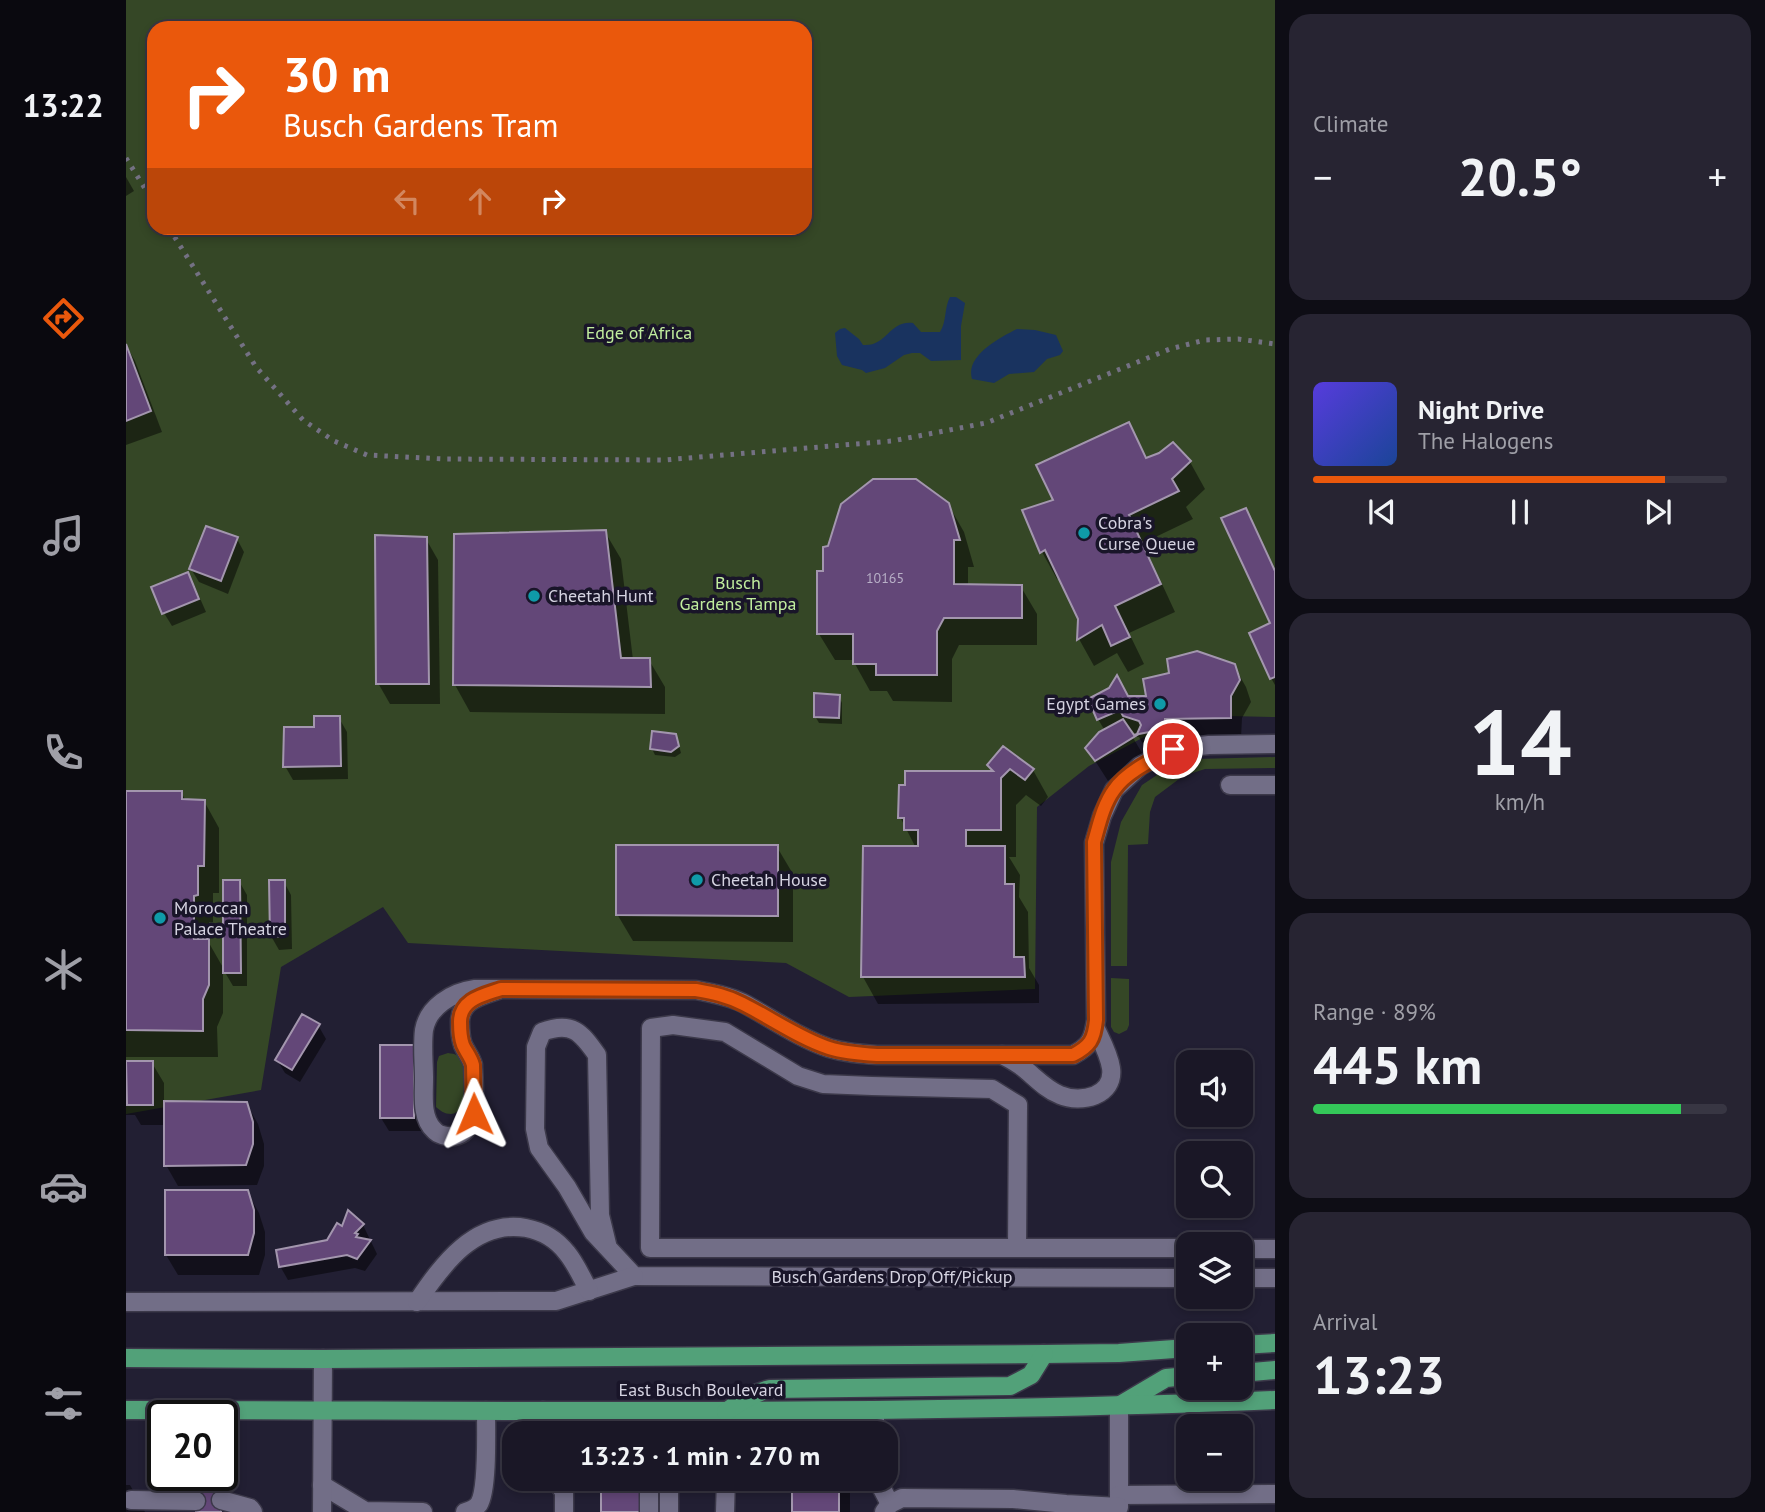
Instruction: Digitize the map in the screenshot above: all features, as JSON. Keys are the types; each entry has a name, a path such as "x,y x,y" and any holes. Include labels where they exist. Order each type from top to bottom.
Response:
{"main road":[{"path":"1253,1344 1275,1343"},
{"name":"East Busch Boulevard","path":"126,1358 1044,1354 1176,1349"},
{"path":"726,1412 753,1395 770,1389 1010,1386 1031,1375 1044,1354"},
{"path":"1253,1372 1275,1370"},
{"path":"1119,1406 1166,1378 1176,1377"},
{"name":"East Busch Boulevard","path":"126,1410 726,1412 1119,1406 1275,1400"}],"street":[{"path":"501,989 467,1003 460,1015 462,1042 473,1065 474,1114 463,1132 444,1136 434,1131 424,1108 424,1031 428,1016 437,1006 452,996 473,989 501,989 696,990 717,993 741,1002 806,1038 829,1048 848,1052 877,1055 1073,1055 1086,1048 1094,1036 1094,842 1114,790 1140,766 1173,749 1209,745 1275,744"},
{"path":"1230,785 1275,785"},
{"path":"1017,1248 1018,1105 992,1089 823,1084 798,1076 724,1032 673,1025 651,1028 650,1248 1017,1248 1176,1248"},
{"path":"1002,1055 1019,1064 1051,1091 1063,1097 1090,1098 1102,1092 1110,1082 1111,1070 1095,1027"},
{"path":"608,1248 600,1215 597,1055 583,1035 570,1028 553,1028 542,1032 536,1047 537,1138 593,1232 634,1276"},
{"path":"416,1302 457,1250 496,1228 537,1230 553,1240 567,1253 589,1291"},
{"path":"1253,1248 1275,1249"},
{"name":"Busch Gardens Drop Off/Pickup","path":"126,1302 556,1301 634,1276 1176,1278"},
{"path":"1253,1278 1275,1278"},
{"path":"322,1512 323,1359"},
{"path":"1119,1406 1119,1505"},
{"path":"465,1512 479,1504 485,1482 486,1410"},
{"path":"875,1410 875,1421"},
{"path":"543,1411 543,1421"},
{"path":"726,1412 726,1421"},
{"path":"322,1485 365,1511 423,1512"},
{"path":"562,1491 564,1512"},
{"path":"649,1491 649,1512"},
{"path":"669,1491 669,1512"},
{"path":"725,1512 726,1491"},
{"path":"881,1491 887,1508 902,1498 1013,1499 1119,1505 1275,1494"},
{"path":"131,1500 196,1501"},
{"path":"221,1500 250,1508 253,1512"}],"green space":[{"name":"Busch Gardens Tampa","path":"126,0 1275,0 1275,717 1186,715 1089,766 1037,807 1035,989 849,997 786,963 408,943 383,907 281,967 261,1090 126,1114"},
{"path":"1275,757 1275,768 1205,769 1183,776 1155,797 1150,812 1148,844 1128,845 1127,966 1111,966 1111,862 1121,822 1142,785 1160,773 1196,759"},
{"path":"1111,978 1129,979 1129,1025 1127,1030 1119,1034 1111,1027"},
{"path":"448,1053 461,1058 464,1076 463,1101 457,1112 451,1114 436,1107 437,1062 439,1056"}],"water":[{"path":"950,297 956,297 965,303 961,326 961,360 931,361 920,353 912,353 904,355 885,368 866,373 842,365 837,356 835,333 840,329 845,328 863,345 878,342 898,325 905,323 913,323 921,332 940,332"},
{"path":"1017,329 1056,335 1063,351 1060,355 1047,359 1034,372 1009,374 994,383 972,379 971,371 978,355"}],"building":[{"path":"126,344 151,411 126,421"},
{"name":"Cobra's Curse Queue","path":"1129,422 1146,458 1159,453 1173,442 1191,461 1172,479 1179,491 1129,515 1161,584 1115,606 1130,637 1111,646 1102,625 1077,640 1078,619 1045,550 1040,553 1022,510 1053,500 1036,465"},
{"path":"873,479 916,479 949,503 960,540 954,540 954,584 1022,585 1022,618 944,618 937,631 937,675 876,675 876,664 853,664 853,634 817,634 817,571 823,571 823,547 828,546 841,504"},
{"path":"1246,508 1275,571 1275,677 1270,679 1249,633 1270,623 1221,518"},
{"path":"206,526 238,537 221,581 189,569"},
{"name":"Cheetah Hunt","path":"606,530 621,658 650,658 651,687 453,685 454,534"},
{"path":"375,535 427,537 429,684 376,684"},
{"path":"188,572 199,599 162,614 151,587"},
{"name":"Egypt Games","path":"1197,651 1235,664 1240,680 1231,696 1231,718 1165,719 1165,729 1139,734 1095,761 1085,748 1099,732 1123,719 1134,735 1141,725 1139,721 1123,716 1120,710 1097,720 1088,699 1109,688 1117,675 1128,696 1146,696 1143,679 1169,673 1167,659"},
{"path":"814,693 840,695 839,718 814,717"},
{"path":"314,716 340,716 341,766 283,767 284,727 314,727"},
{"path":"652,731 676,734 679,746 671,752 650,749"},
{"path":"1003,746 1034,769 1025,780 1010,769 1001,778 1001,830 966,830 966,846 1005,846 1005,884 1014,884 1014,957 1024,957 1025,977 861,977 863,846 918,846 918,830 904,830 904,818 898,818 899,785 905,785 905,771 993,771 987,765"},
{"name":"Moroccan Palace Theatre","path":"126,791 182,791 182,799 205,800 204,866 198,866 198,895 194,896 194,939 209,939 209,985 203,999 203,1031 126,1030"},
{"name":"Cheetah House","path":"616,845 778,845 778,916 616,915"},
{"path":"223,880 240,880 241,973 223,973"},
{"path":"269,880 285,880 285,936 270,937"},
{"path":"302,1014 320,1024 292,1070 275,1060"},
{"path":"380,1045 414,1045 414,1118 380,1118"},
{"path":"126,1061 153,1061 153,1105 127,1105"},
{"path":"164,1101 247,1102 253,1122 253,1144 246,1165 164,1166"},
{"path":"165,1190 248,1190 254,1210 254,1233 248,1255 165,1255"},
{"path":"348,1210 364,1224 355,1233 358,1234 356,1237 371,1240 357,1259 347,1255 279,1267 276,1250 327,1240 337,1223 342,1226"},
{"path":"197,1491 221,1491 221,1512 196,1512"},
{"path":"601,1491 642,1491 642,1512 601,1512"},
{"path":"792,1491 839,1491 839,1512 792,1512"}],"railway":[{"path":"126,158 147,192"},
{"path":"173,235 256,367 303,420 334,441 367,455 444,459 664,460 892,441 986,423 1170,349 1205,340 1238,339 1275,344"}],"place":[{"name":"Cobra's Curse Queue","path":"1084,533"},
{"name":"Cheetah Hunt","path":"534,596"},
{"name":"Egypt Games","path":"1160,704"},
{"name":"Cheetah House","path":"697,880"},
{"name":"Moroccan Palace Theatre","path":"160,918"}],"route":[{"path":"474,1114 473,1065 462,1042 460,1015 467,1003 501,989 696,990 717,993 741,1002 806,1038 829,1048 848,1052 877,1055 1073,1055 1086,1048 1094,1036 1096,1020 1094,842 1102,816 1114,790 1140,766 1173,749"}],"park label":[{"name":"Edge of Africa","path":"639,333"}]}
